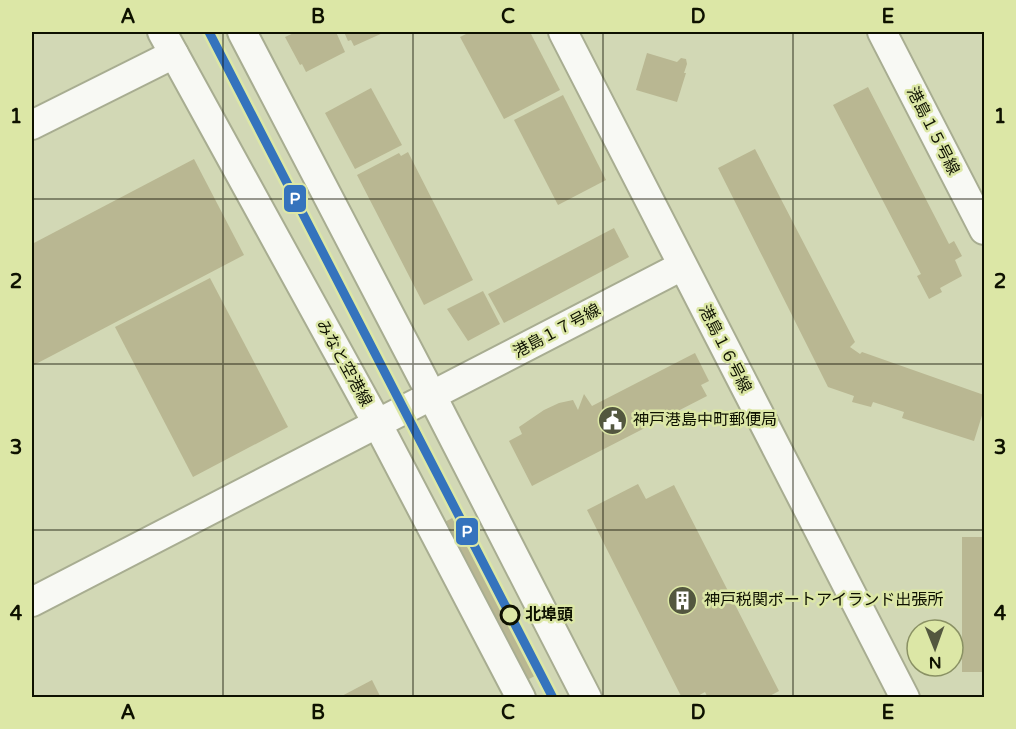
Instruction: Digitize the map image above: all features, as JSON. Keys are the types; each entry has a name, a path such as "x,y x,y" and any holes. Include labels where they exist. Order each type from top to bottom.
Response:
{"street":[{"path":"242,32 587,698"},
{"name":"港島１６号線","path":"563,32 905,698"},
{"name":"港島１５号線","path":"882,32 984,230"},
{"path":"32,125 168,43"},
{"name":"みなと空港線","path":"168,43 376,423 520,698"},
{"name":"港島１７号線","path":"32,602 682,266"}],"building":[{"path":"296,32 336,32 345,52 306,72 285,37"},
{"path":"344,32 385,32 354,46 351,40 348,41"},
{"path":"470,32 530,32 560,90 504,119 460,37"},
{"path":"647,53 677,62 681,58 686,59 684,73 686,73 677,102 636,90"},
{"path":"868,87 949,244 954,241 962,256 955,260 962,276 940,288 942,292 929,299 917,276 921,274 833,105"},
{"path":"371,88 402,145 355,169 325,113"},
{"path":"563,95 606,180 558,205 514,120"},
{"path":"755,149 855,342 850,347 860,354 862,352 984,395 984,409 974,441 902,418 904,412 873,402 871,407 852,402 854,396 828,387 718,168"},
{"path":"408,152 473,280 424,305 357,175 399,153 401,156"},
{"path":"194,159 244,255 32,366 32,244"},
{"path":"614,228 629,257 504,323 488,294"},
{"path":"210,278 288,427 193,477 115,327"},
{"path":"483,291 500,324 468,341 447,309"},
{"path":"695,353 709,381 701,385 707,396 532,486 509,441 522,434 519,427 559,403 573,400 578,410 584,394 592,406"},
{"name":"神戸税関ポートアイランド出張所","path":"638,484 646,499 674,485 779,691 766,698 708,698 705,692 694,698 682,698 587,510"},
{"path":"458,515 540,673 520,684 437,526"},
{"path":"962,537 984,537 984,672 965,672 965,618 962,618"},
{"path":"372,680 381,698 338,698"}],"transit line":[{"name":"P","path":"209,32 553,698"}],"place":[{"name":"神戸港島中町郵便局","path":"612,420"},
{"name":"神戸税関ポートアイランド出張所","path":"683,600"},
{"name":"北埠頭","path":"510,615"}]}
